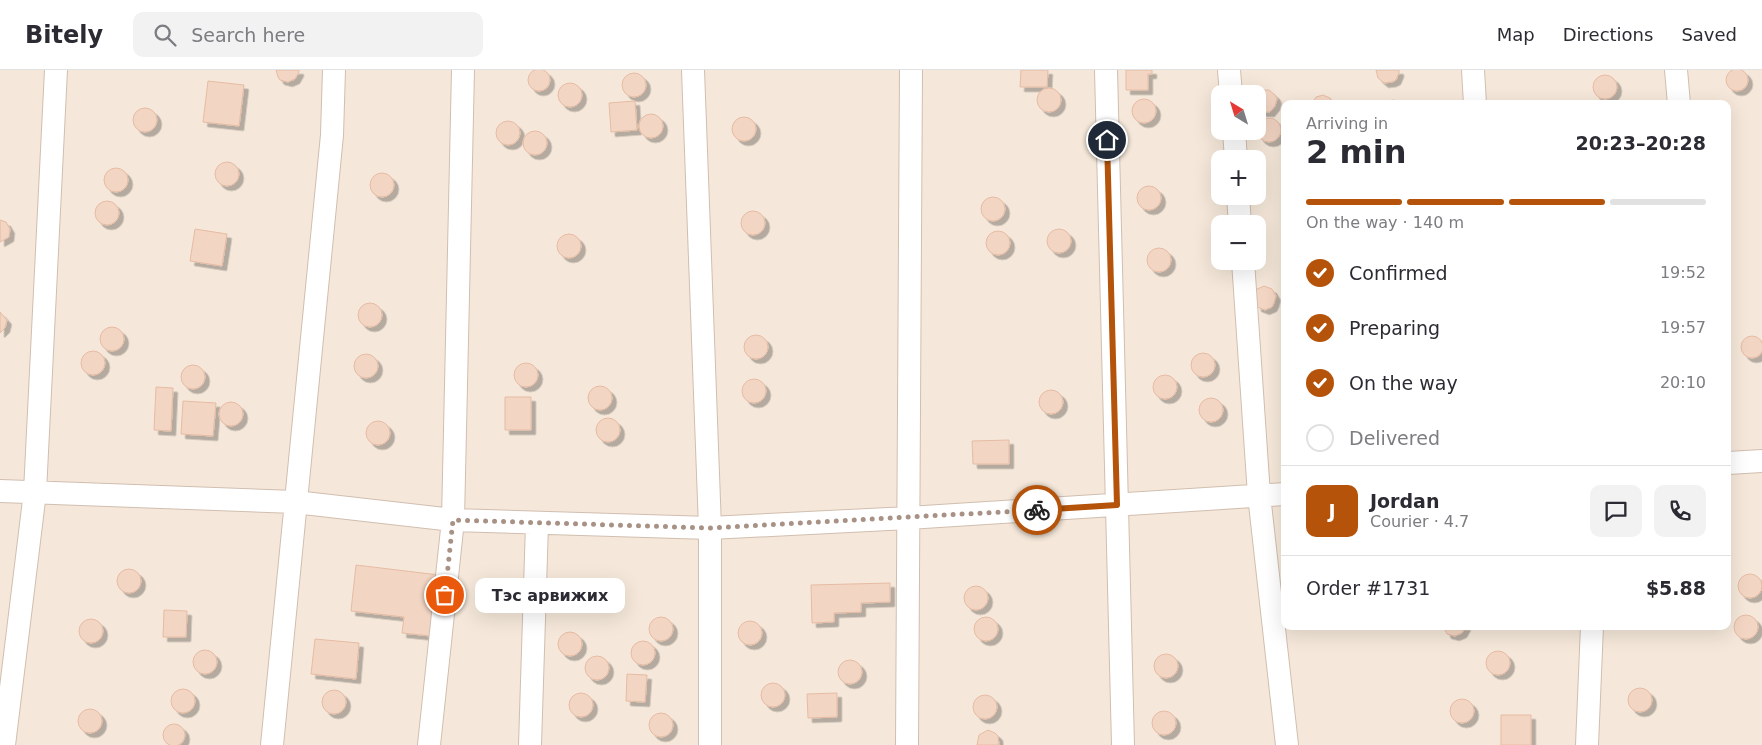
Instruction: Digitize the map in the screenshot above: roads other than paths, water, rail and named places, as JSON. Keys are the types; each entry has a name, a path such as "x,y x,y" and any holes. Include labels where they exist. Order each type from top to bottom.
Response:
{"street":[{"path":"4,745 35,492 56,70"},
{"path":"272,745 332,135 334,70"},
{"path":"429,745 453,520 463,70"},
{"path":"693,70 710,528 710,745"},
{"path":"907,745 911,70"},
{"path":"1106,70 1123,745"},
{"path":"1229,70 1230,85"},
{"path":"1473,70 1475,100"},
{"path":"1676,70 1679,100"},
{"path":"1244,270 1259,495 1287,745"},
{"path":"1731,463 1762,461"},
{"path":"0,490 295,502 453,520 710,528 908,518 1281,494"},
{"path":"530,745 537,524"},
{"path":"1587,745 1592,630"}],"place":[{"name":"Тэс арвижих","path":"445,595"}]}
